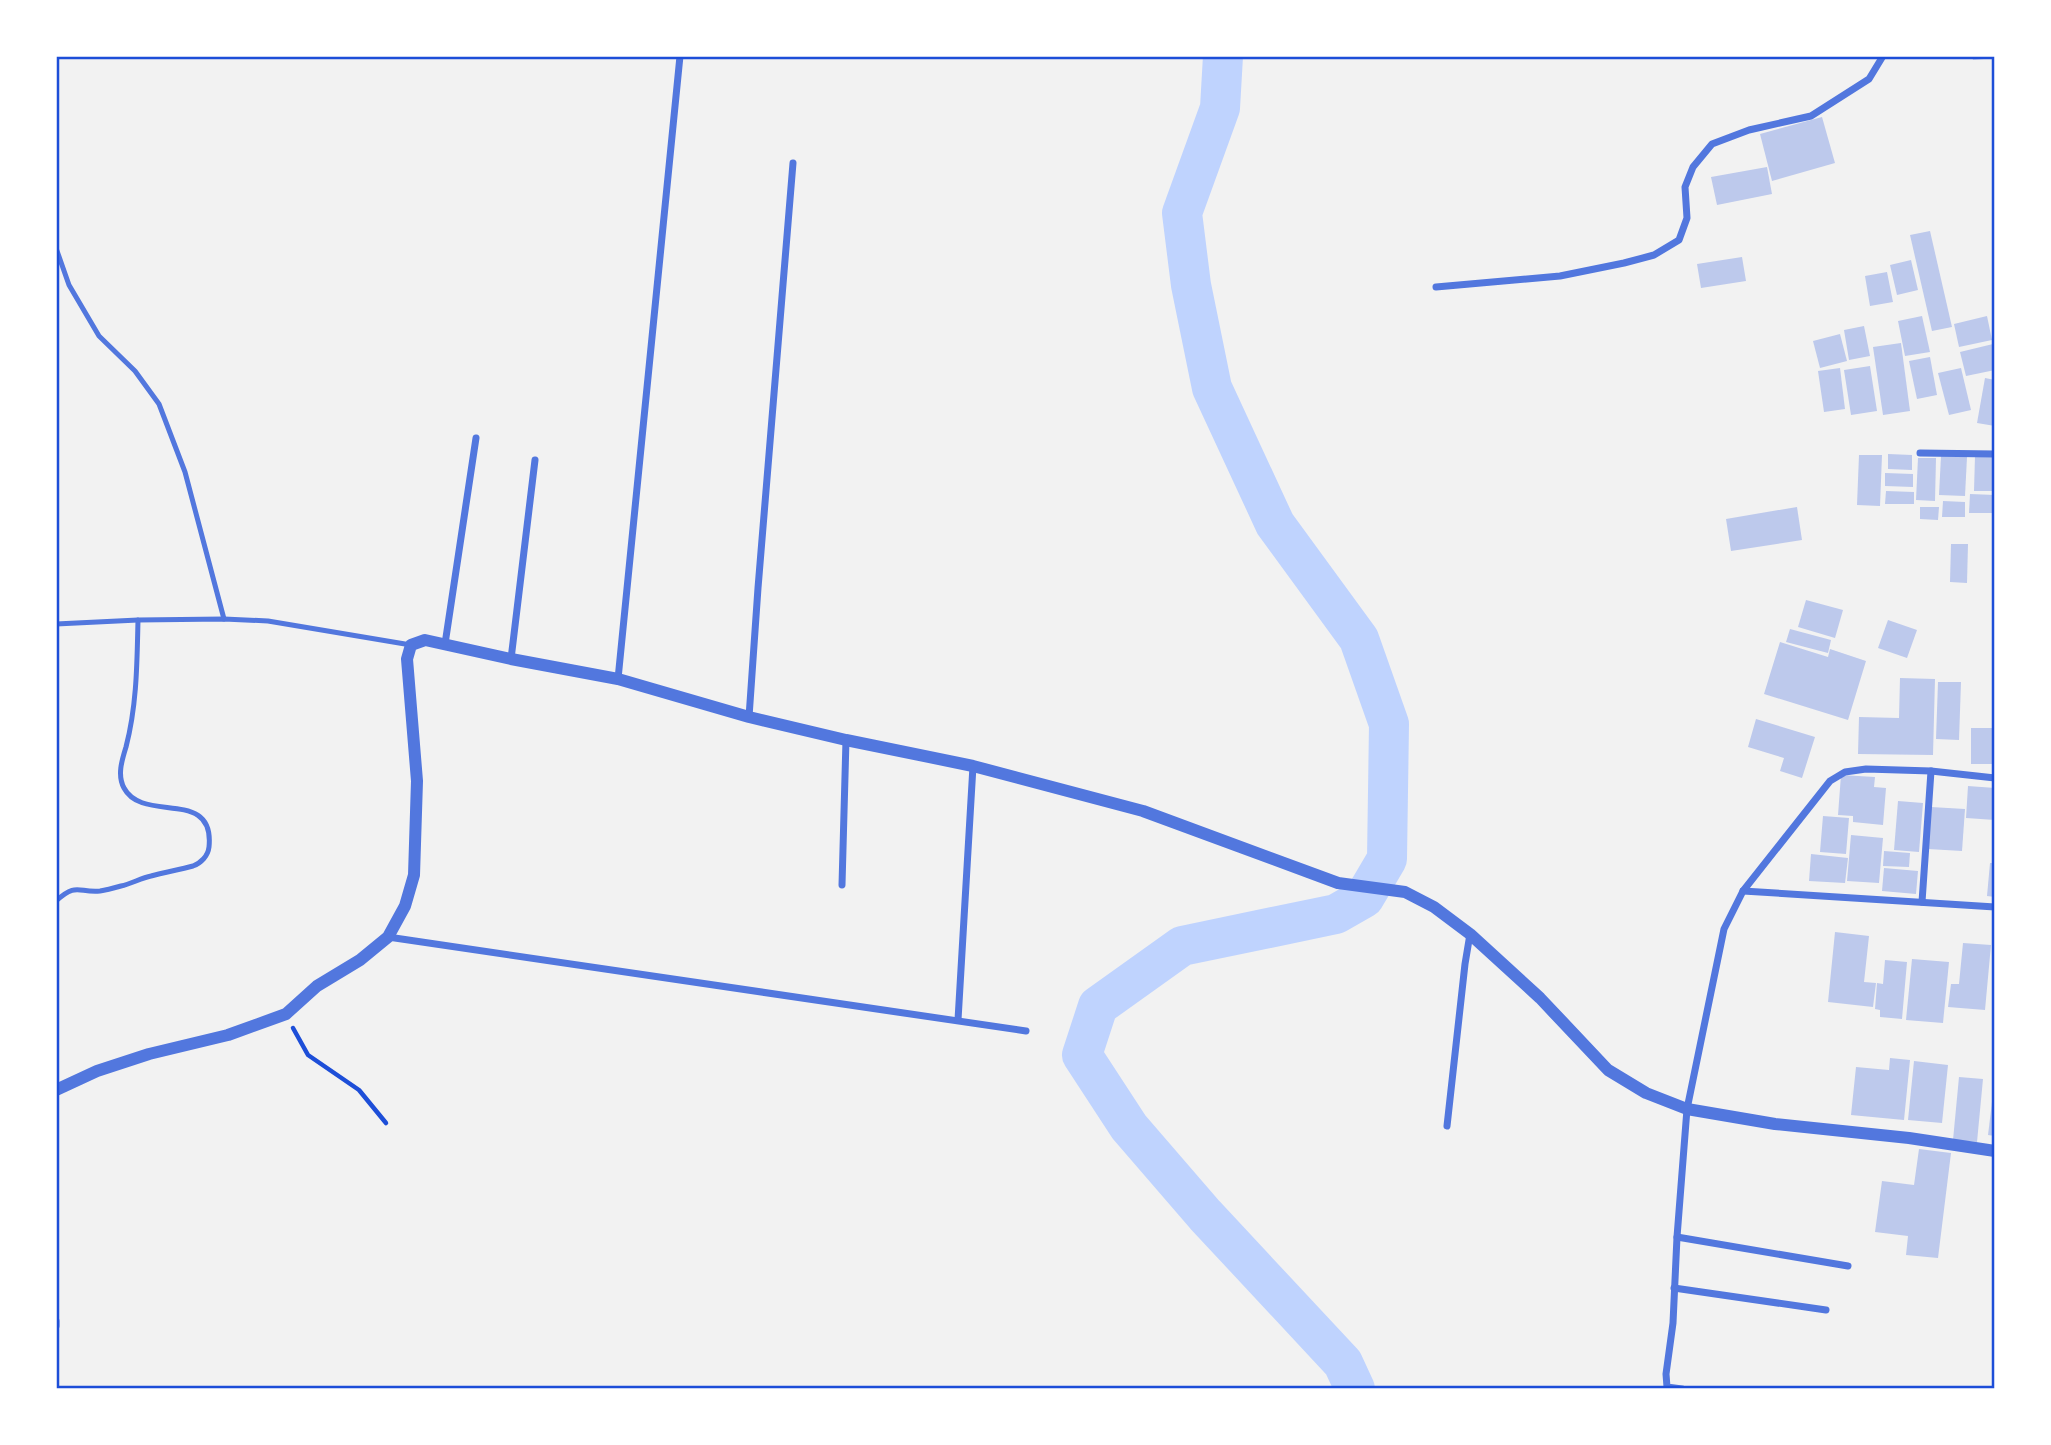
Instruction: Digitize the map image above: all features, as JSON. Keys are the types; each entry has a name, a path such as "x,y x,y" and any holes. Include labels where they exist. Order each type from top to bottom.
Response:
{"street":[{"path":"618,679 680,56"},
{"path":"1436,287 1560,275 1654,256 1679,240 1687,218 1685,187 1693,167 1712,144 1749,130 1811,116 1870,79 1884,56"},
{"path":"749,717 793,163"},
{"path":"445,645 475,438"},
{"path":"1920,453 1995,454"},
{"path":"511,659 535,460"},
{"path":"56,1090 97,1071 149,1054 228,1035 286,1014 317,986 360,960 388,937 405,906 414,875 417,781 407,659 411,645 425,640 618,679 749,717 973,766 1143,811 1338,883 1405,892 1434,906 1470,934 1540,998 1608,1070 1646,1093 1687,1109 1775,1124 1909,1138 1995,1152"},
{"path":"842,885 846,740"},
{"path":"958,1020 973,766"},
{"path":"1682,1389 1666,1388 1666,1374 1673,1323 1687,1109 1724,929 1743,891 1829,781 1844,772 1866,769 1931,771 1995,778"},
{"path":"1922,902 1931,771"},
{"path":"1743,891 1995,908"},
{"path":"1447,1126 1470,934"},
{"path":"388,937 1026,1031"},
{"path":"1677,1237 1848,1266"},
{"path":"1674,1288 1826,1310"}],"lane":[{"path":"56,248 69,285 99,336 135,371 159,404 186,472 224,619"},
{"path":"56,901 64,894 79,888 98,891 110,889 198,864 208,853 210,833 206,822 200,816 179,808 133,799 124,788 120,773 133,717 138,620"},
{"path":"56,624 138,620 268,621 411,645"}],"path":[{"path":"286,1014 308,1055 359,1090 386,1123"}],"building":[{"path":"1972,56 1995,56 1995,58 1973,60"},
{"path":"1822,117 1835,163 1772,181 1760,134"},
{"path":"1767,167 1772,194 1717,205 1711,177"},
{"path":"1930,231 1952,327 1932,331 1910,235"},
{"path":"1742,257 1746,281 1701,288 1697,264"},
{"path":"1911,260 1918,290 1897,295 1890,265"},
{"path":"1887,272 1893,302 1870,306 1865,276"},
{"path":"1922,316 1930,352 1905,356 1898,321"},
{"path":"1987,316 1992,340 1959,347 1954,324"},
{"path":"1864,326 1870,356 1849,360 1844,330"},
{"path":"1840,334 1847,361 1820,368 1813,341"},
{"path":"1901,343 1910,411 1883,415 1873,347"},
{"path":"1993,344 1995,370 1966,376 1960,352"},
{"path":"1930,357 1937,395 1917,399 1909,361"},
{"path":"1870,366 1877,411 1851,415 1844,370"},
{"path":"1840,368 1845,409 1824,412 1818,371"},
{"path":"1961,368 1971,410 1949,415 1938,373"},
{"path":"1985,378 1995,380 1995,426 1977,423"},
{"path":"1888,454 1912,455 1912,470 1888,469"},
{"path":"1859,455 1882,455 1880,506 1857,505"},
{"path":"1941,456 1967,457 1965,496 1939,495"},
{"path":"1975,456 1995,456 1995,491 1974,491"},
{"path":"1918,458 1936,458 1935,501 1916,500"},
{"path":"1885,473 1913,474 1913,487 1885,486"},
{"path":"1886,491 1914,492 1914,504 1885,504"},
{"path":"1970,494 1995,495 1995,513 1969,513"},
{"path":"1943,501 1965,502 1965,517 1942,517"},
{"path":"1797,507 1802,540 1731,551 1726,519"},
{"path":"1920,507 1939,507 1938,520 1920,519"},
{"path":"1951,544 1968,544 1967,583 1950,582"},
{"path":"1806,600 1843,610 1835,638 1798,627"},
{"path":"1888,620 1917,630 1907,658 1878,648"},
{"path":"1790,629 1831,640 1828,653 1786,642"},
{"path":"1780,642 1828,657 1830,649 1866,661 1848,720 1764,694"},
{"path":"1900,678 1935,679 1933,755 1858,754 1859,717 1899,718"},
{"path":"1938,682 1961,682 1959,740 1936,739"},
{"path":"1756,719 1815,737 1802,778 1780,771 1784,758 1748,747"},
{"path":"1971,728 1995,728 1995,764 1971,764"},
{"path":"1841,775 1875,777 1874,787 1886,788 1883,825 1853,822 1853,816 1838,815"},
{"path":"1968,786 1995,788 1995,820 1966,818"},
{"path":"1898,801 1923,803 1919,852 1894,850"},
{"path":"1931,807 1965,809 1962,851 1928,849"},
{"path":"1823,816 1849,818 1846,854 1820,852"},
{"path":"1851,835 1883,838 1879,883 1847,881"},
{"path":"1884,851 1910,853 1909,867 1883,866"},
{"path":"1811,854 1848,858 1845,883 1809,881"},
{"path":"1990,863 1995,863 1995,897 1987,896"},
{"path":"1884,868 1918,871 1916,894 1882,891"},
{"path":"1835,932 1869,936 1864,982 1876,983 1873,1007 1828,1002"},
{"path":"1963,943 1991,945 1985,1010 1948,1007 1951,984 1959,984"},
{"path":"1912,959 1949,962 1943,1023 1906,1020"},
{"path":"1885,960 1907,962 1902,1019 1880,1017 1880,1010 1875,1009 1877,983 1883,984"},
{"path":"1890,1058 1910,1060 1904,1120 1851,1115 1856,1067 1889,1070"},
{"path":"1914,1061 1948,1065 1942,1123 1908,1120"},
{"path":"1959,1077 1983,1079 1977,1142 1953,1140"},
{"path":"1993,1094 1995,1095 1995,1136 1988,1135"},
{"path":"1919,1149 1951,1153 1938,1258 1906,1255 1908,1236 1875,1232 1882,1181 1914,1185"}],"waterway":[{"path":"1223,56 1220,108 1182,213 1191,285 1212,388 1275,524 1359,639 1389,724 1387,859 1364,898 1336,914 1182,946 1098,1006 1082,1055 1129,1127 1205,1215 1343,1363 1355,1389"}]}
